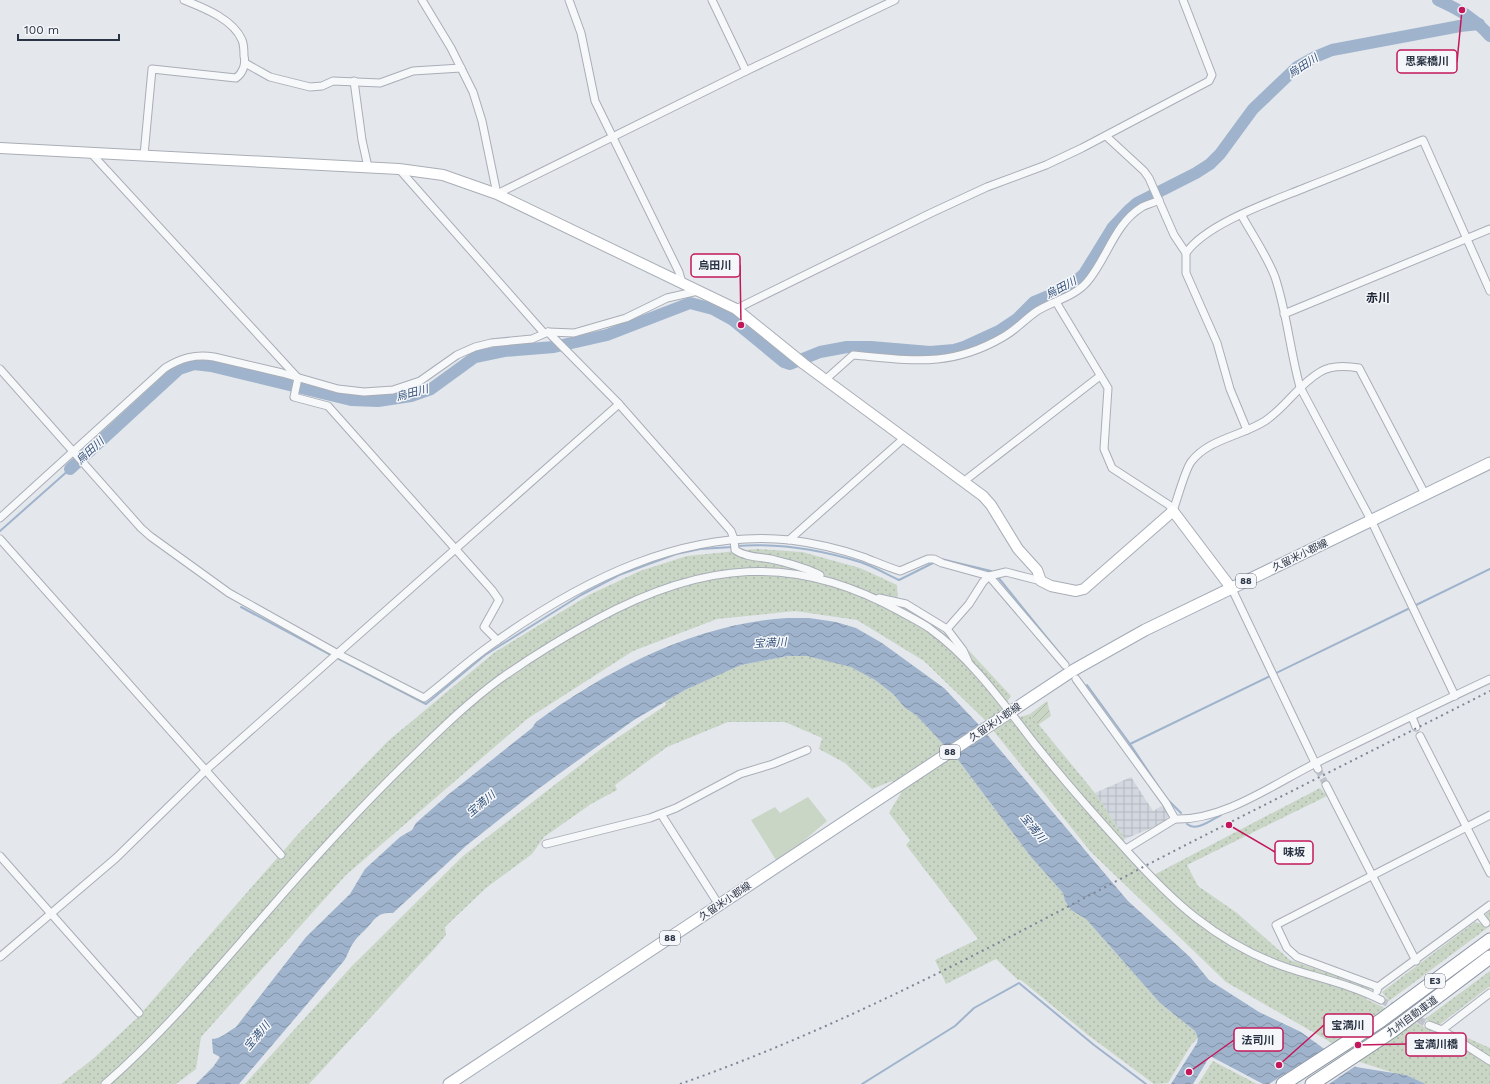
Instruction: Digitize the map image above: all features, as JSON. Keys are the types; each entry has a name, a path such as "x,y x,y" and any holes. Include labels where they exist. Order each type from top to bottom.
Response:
{"highway":[{"name":"九州自動車道","path":"1282,1084 1380,1021 1490,940"},
{"name":"九州自動車道","path":"1312,1084 1392,1031 1490,957"}],"main road":[{"name":"久留米小郡線","path":"449,1084 1072,671 1145,630 1490,463"}],"street":[{"path":"144,155 152,69 236,78 240,75 245,63 242,41 233,28 219,16 184,0"},
{"path":"422,0 448,43 474,92 482,121 497,194"},
{"path":"569,0 581,33 596,101 679,272 682,283"},
{"path":"712,0 746,71"},
{"path":"497,194 746,71 895,0"},
{"path":"736,309 931,213 987,188 1052,162 1106,136 1209,81 1212,78 1183,0"},
{"path":"245,63 270,77 298,85 322,86 333,81 380,82 413,71 461,68"},
{"path":"354,81 362,140 368,167"},
{"path":"1106,136 1144,171 1174,235 1186,253"},
{"path":"1247,430 1230,389 1217,343 1186,273 1186,253 1191,245 1212,231 1242,216 1423,140 1490,291"},
{"path":"0,148 399,169 453,178 497,194 736,309 790,354 903,439 983,496 991,505 1010,538 1037,570 1042,581"},
{"path":"90,152 298,380"},
{"path":"399,169 546,333 566,350 619,404 731,531 734,539 734,550 739,554 772,560 813,571 829,580 877,598 928,628 950,645 971,666 1071,789 1126,849 1182,907 1225,938 1274,963 1378,999 1378,987"},
{"path":"825,380 853,355 915,361 949,359 974,351 1008,334 1036,312 1076,292 1086,283 1097,269 1118,230 1142,207 1158,199"},
{"path":"1242,216 1274,277 1284,314 1294,366 1300,388 1371,520 1455,696"},
{"path":"1284,314 1490,229"},
{"path":"0,518 74,454 165,368 176,361 189,356 202,355 214,357 298,380 356,392 393,390 420,381 458,355 475,347 491,343 532,338 546,333 574,333 626,318 668,298 698,291"},
{"path":"1056,302 1108,388 1104,448 1112,468 1169,505 1232,588 1317,766"},
{"path":"947,629 969,604 983,582 989,576 1006,572 1042,581 1051,586 1076,591 1084,589 1173,511 1190,464 1196,456 1213,445 1264,421 1275,413 1300,388 1320,372 1327,369 1336,367 1359,368 1425,494"},
{"path":"0,369 74,454 150,536 230,593 338,654 424,698 498,640 555,604 617,570 681,547 734,539 789,540 835,548 900,571 928,559 934,559 942,563 989,576 1065,665"},
{"path":"963,482 1100,376"},
{"path":"298,380 294,397 328,406 499,600 484,627 498,640"},
{"path":"0,957 116,858 206,770 619,404"},
{"path":"789,540 903,439"},
{"path":"0,539 281,854"},
{"path":"105,1084 158,1035 322,850 381,787 434,735 497,681 540,652 597,619 634,600 669,586 705,577 754,571 795,573 829,580"},
{"path":"877,598 890,599 906,604 947,629 963,650 971,666"},
{"path":"1076,679 1166,803 1175,819"},
{"path":"1126,849 1175,819 1187,819 1218,812 1246,800 1490,679"},
{"path":"1412,717 1416,726"},
{"path":"1420,736 1490,872"},
{"path":"546,844 593,834 661,814 740,774 773,764 807,750"},
{"path":"1326,785 1416,961"},
{"path":"661,814 719,905"},
{"path":"1378,987 1297,957 1287,948 1276,925 1490,814"},
{"path":"0,856 139,1013"},
{"path":"1378,987 1416,961 1490,905"},
{"path":"1479,914 1486,923"},
{"path":"1442,1030 1490,993"},
{"path":"1429,1024 1442,1030 1490,1061"}],"shaded area":[{"path":"1131,777 1153,811 1165,804 1171,814 1163,823 1125,839 1095,793"}],"green space":[{"path":"757,549 802,552 860,568 897,585 898,602 949,637 961,642 1011,696 1002,709 1009,720 1030,714 1095,793 1125,839 1119,847 1148,878 1320,788 1327,796 1187,865 1198,886 1237,913 1290,960 1370,988 1366,999 1435,1032 1450,1030 1490,1048 1490,1084 1426,1084 1406,1075 1397,1074 1360,1062 1332,1043 1226,982 1091,852 984,719 924,661 857,620 795,611 717,619 633,651 527,719 346,875 201,1037 196,1069 176,1084 61,1084 94,1058 137,1018 300,832 388,741 495,652 589,595 640,571 687,556"},
{"path":"788,656 807,656 851,666 875,680 893,694 905,708 916,715 959,761 1031,857 1063,893 1065,901 1071,910 1086,919 1160,1003 1195,1031 1198,1038 1191,1045 1168,1083 1154,1084 1088,1035 1021,980 1018,980 996,959 946,984 935,960 978,939 906,845 910,840 889,813 901,793 892,781 872,789 845,763 819,749 822,738 785,722 728,722 667,747 615,785 617,790 591,804 544,837 532,854 486,888 445,927 446,935 435,948 309,1084 245,1084 352,966 463,856 601,749 666,705 665,702 685,690 741,665"},
{"path":"1047,701 1051,716 1038,725 1030,714"},
{"path":"808,797 827,821 800,844 776,860 751,820 775,807 780,813"},
{"path":"1490,910 1490,926 1389,1001 1382,992 1475,922 1486,925 1486,914"},
{"path":"1490,971 1490,986 1439,1025 1425,1019"},
{"path":"1213,1061 1257,1084 1198,1084"}],"water":[{"path":"787,618 809,618 836,622 856,628 882,643 944,688 979,725 1128,901 1190,957 1209,980 1259,1012 1301,1032 1327,1051 1356,1067 1406,1075 1426,1084 1263,1084 1210,1056 1193,1084 1171,1084 1197,1043 1198,1038 1195,1031 1160,1003 1086,919 1071,910 1065,901 1063,893 1031,857 959,761 916,715 905,708 893,694 875,680 851,667 807,656 788,656 741,665 685,690 634,720 538,789 467,845 393,913 387,913 376,917 355,940 343,962 239,1084 196,1084 213,1067 220,1057 213,1053 212,1039 222,1036 236,1027 306,937 350,894 365,869 400,837 412,830 416,823 449,794 532,728 536,722 593,684 654,652 719,629 753,622"}],"pier":[{"path":"1326,1048 1357,1065 1329,1084 1269,1084"}],"waterway":[{"path":"1438,0 1466,15 1490,36"},
{"name":"烏田川","path":"70,469 179,369 194,364 211,366 351,400 378,401 411,396 431,389 475,357 504,351 554,347 607,335 690,303 713,309 733,320 784,362 790,364 820,352 847,347 871,347 930,352 954,350 964,347 999,331 1017,319 1034,302 1053,294 1076,281 1084,274 1113,227 1128,211 1137,203 1196,173 1210,164 1220,154 1253,109 1297,67 1332,50 1460,26 1479,24"},
{"path":"0,531 70,469"},
{"path":"737,546 752,545 799,548 830,554 865,564 899,580 935,562"},
{"path":"339,659 426,704 485,655 581,595 619,575 676,554 700,549 733,547"},
{"path":"939,560 941,559 994,573"},
{"path":"1414,606 1490,569"},
{"path":"997,576 1065,660"},
{"path":"241,607 331,655"},
{"path":"1087,685 1130,744 1410,608"},
{"path":"1130,744 1166,798"},
{"path":"1169,801 1181,813"},
{"path":"1187,824 1195,827 1199,826 1221,815"},
{"path":"862,1084 955,1026 974,1008 1019,983 1094,1045 1146,1084"}],"tunnel":[{"path":"1318,769 1326,785"},
{"path":"1381,1000 1429,1025"}],"railway":[{"path":"680,1084 741,1062 800,1037 918,983 1490,691"}],"place":[{"name":"思案橋川","path":"1462,10"},
{"name":"烏田川","path":"741,325"},
{"name":"味坂","path":"1229,825"},
{"name":"宝満川橋","path":"1358,1045"},
{"name":"宝満川","path":"1279,1065"},
{"name":"法司川","path":"1189,1072"}],"district":[{"name":"赤川","path":"1378,298"}]}
